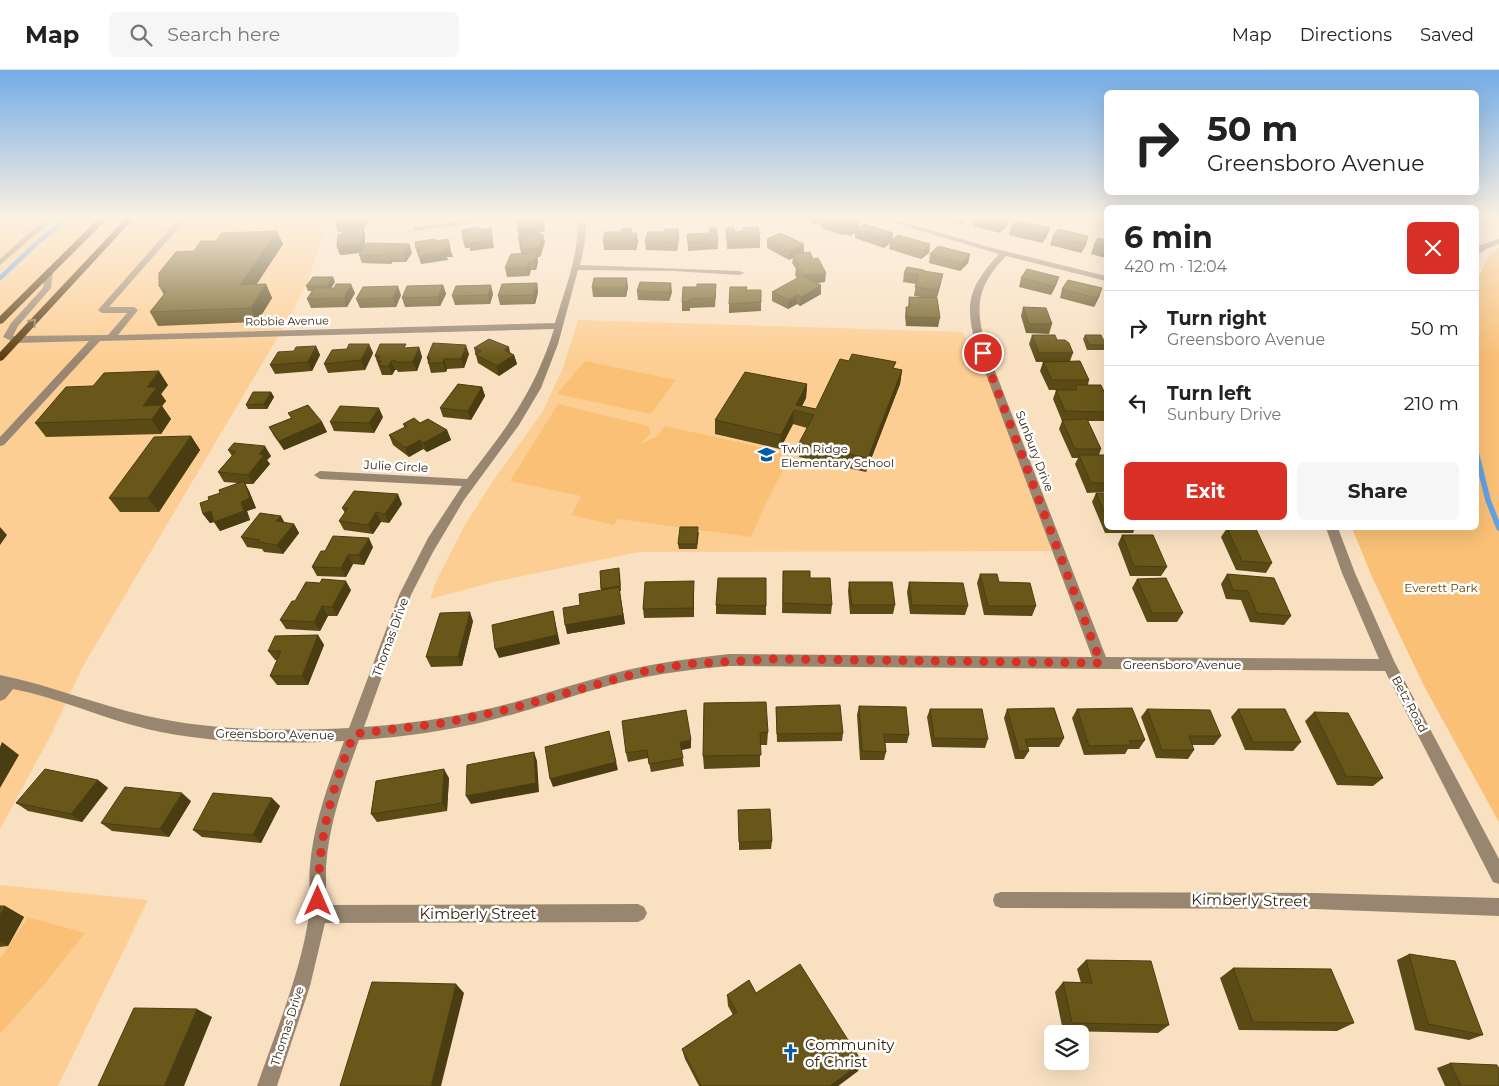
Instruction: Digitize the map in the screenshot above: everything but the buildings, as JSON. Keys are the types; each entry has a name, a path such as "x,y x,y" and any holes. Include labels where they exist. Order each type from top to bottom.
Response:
{"main road":[{"path":"0,321 57,264"},
{"path":"0,358 87,264"}],"street":[{"path":"111,337 134,310 102,310 142,264"},
{"name":"Sunbury Drive","path":"996,264 977,288 974,299 974,320 983,353 1101,663"},
{"path":"1051,264 1104,278"},
{"path":"575,267 672,269 740,273"},
{"name":"Thomas Drive","path":"267,1086 301,986 318,914 318,866 325,820 335,785 354,734 413,579 453,508 529,402 542,375 559,326 575,267"},
{"path":"16,340 8,337 10,330 47,288 49,272"},
{"name":"Robbie Avenue","path":"16,340 559,326"},
{"path":"0,444 98,337"},
{"name":"Julie Circle","path":"320,475 470,483"},
{"name":"Betz Road","path":"1333,530 1342,558 1389,665 1499,876"},
{"name":"Greensboro Avenue","path":"5,681 150,723 203,732 254,735 354,734 444,723 501,711 641,672 687,664 774,659 1389,665"},
{"path":"0,695 5,681"},
{"name":"Kimberly Street","path":"1001,900 1314,901 1499,906"},
{"name":"Kimberly Street","path":"318,914 638,913"}],"shaded area":[{"path":"0,264 313,264 308,281 288,320 82,668 51,735 0,829"},
{"name":"Twin Ridge Elementary School","path":"578,320 963,332 971,353 983,353 1058,551 639,552 494,582 430,599 437,579 466,523 497,475 543,411 563,368"},
{"path":"0,885 148,900 58,1086 0,1086"}],"green space":[{"name":"Everett Park","path":"1484,264 1499,264 1499,822 1424,686 1373,579 1353,530 1479,530 1479,275"},
{"path":"585,361 676,380 651,414 557,394"},
{"path":"558,404 648,426 651,433 640,444 656,437 665,426 792,454 767,501 751,537 618,519 614,525 571,515 581,496 510,481"},
{"path":"28,917 85,933 47,981 0,1034 0,959"}],"waterway":[{"path":"0,278 14,264"},
{"path":"1479,464 1488,500 1499,528"}],"place":[{"name":"Twin Ridge Elementary School","path":"767,455"},
{"name":"Community of Christ","path":"791,1053"}],"route":[{"path":"318,901 318,866 325,820 335,785 354,734 444,723 510,709 641,672 687,664 729,660 1101,663 983,353"}]}
